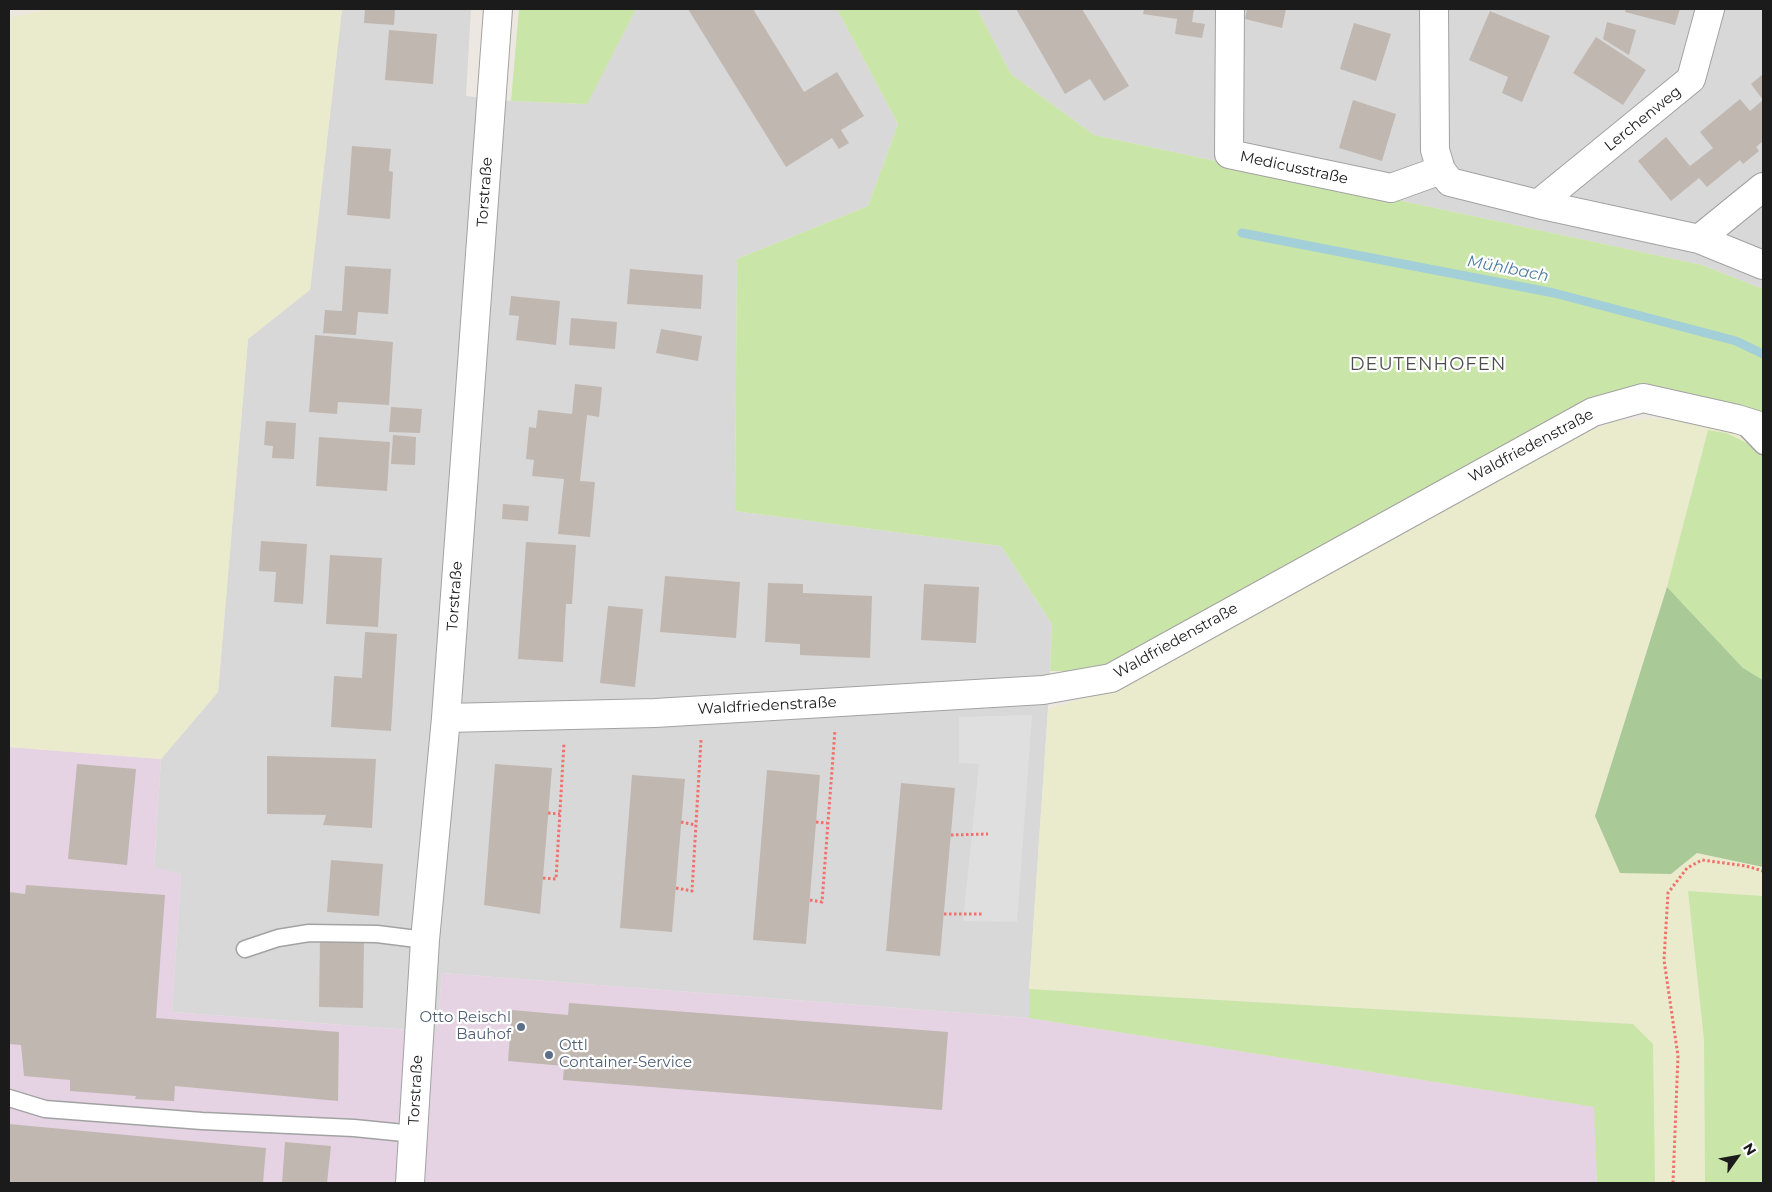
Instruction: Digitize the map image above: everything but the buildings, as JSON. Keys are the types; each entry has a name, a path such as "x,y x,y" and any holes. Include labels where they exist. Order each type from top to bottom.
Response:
{"street":[{"name":"Torstraße","path":"410,1183 425,940 446,718 498,9"},
{"name":"Medicusstraße","path":"1230,9 1229,154 1390,188 1441,170"},
{"path":"1434,9 1435,150 1441,170 1450,182 1538,204 1699,239 1763,264"},
{"name":"Lerchenweg","path":"1538,204 1691,80 1710,9"},
{"path":"1699,239 1763,186"},
{"name":"Waldfriedenstraße","path":"446,718 655,713 1043,690 1111,678 1593,412 1643,398 1737,419 1763,427"}],"lane":[{"path":"1737,419 1763,446"},
{"path":"245,949 278,938 309,933 377,934 425,940"},
{"path":"9,1098 45,1109 202,1121 354,1128 414,1134"}],"path":[{"path":"810,900 822,902 838,702"},
{"path":"676,888 692,891 703,709"},
{"path":"543,878 556,879 566,715"},
{"path":"548,813 560,814"},
{"path":"681,822 696,825"},
{"path":"816,822 827,822"},
{"path":"951,834 988,834"},
{"path":"1673,1183 1678,1056 1664,960 1668,893 1687,868 1702,860 1746,866 1763,871"},
{"path":"944,914 984,914"}],"shaded area":[{"path":"342,9 471,9 466,96 511,101 586,104 636,9 837,9 898,124 868,206 737,259 735,511 1001,546 1052,624 1029,989 1029,1018 442,973 437,1032 172,1012 181,874 154,868 161,759 218,692 248,339 310,289"},
{"path":"977,9 1763,9 1763,289 1702,265 1094,135 1011,74"},
{"path":"1032,715 1017,922 963,921 979,764 959,763 959,717"},
{"name":"Otto Reischl Bauhof","path":"9,747 161,759 154,867 181,874 172,1012 437,1032 442,973 1029,1018 1595,1107 1597,1183 9,1183"}],"green space":[{"path":"50,9 342,9 310,290 248,339 218,692 161,759 9,747 9,18"},
{"path":"519,9 636,9 587,104 511,101"},
{"path":"837,9 977,9 1011,74 1094,135 1702,265 1763,289 1763,416 1631,391 1107,671 1050,671 1052,624 1001,546 735,511 737,259 868,206 898,124"},
{"path":"1763,416 1763,457 1749,444 1708,430 1667,587 1595,816 1671,874 1697,853 1763,867 1763,896 1688,891 1704,1040 1705,1183 1655,1183 1653,1044 1633,1024 1029,989 1048,709 1120,688 1560,444 1613,421 1656,418 1694,423"},
{"path":"1708,430 1726,433 1749,444 1763,457 1763,680 1743,668 1667,587"},
{"path":"1667,587 1743,668 1763,680 1763,867 1697,853 1671,874 1620,873 1595,816"},
{"path":"1688,891 1763,896 1763,1183 1705,1183 1704,1040"},
{"path":"1029,989 1633,1024 1653,1044 1655,1183 1597,1183 1594,1107 1029,1018"}],"waterway":[{"name":"Mühlbach","path":"1242,233 1554,293 1736,341 1763,354"}],"place":[{"name":"Otto Reischl Bauhof","path":"521,1027"},
{"name":"Ottl Container-Service","path":"549,1055"}],"district":[{"name":"DEUTENHOFEN","path":"1428,365"}]}
